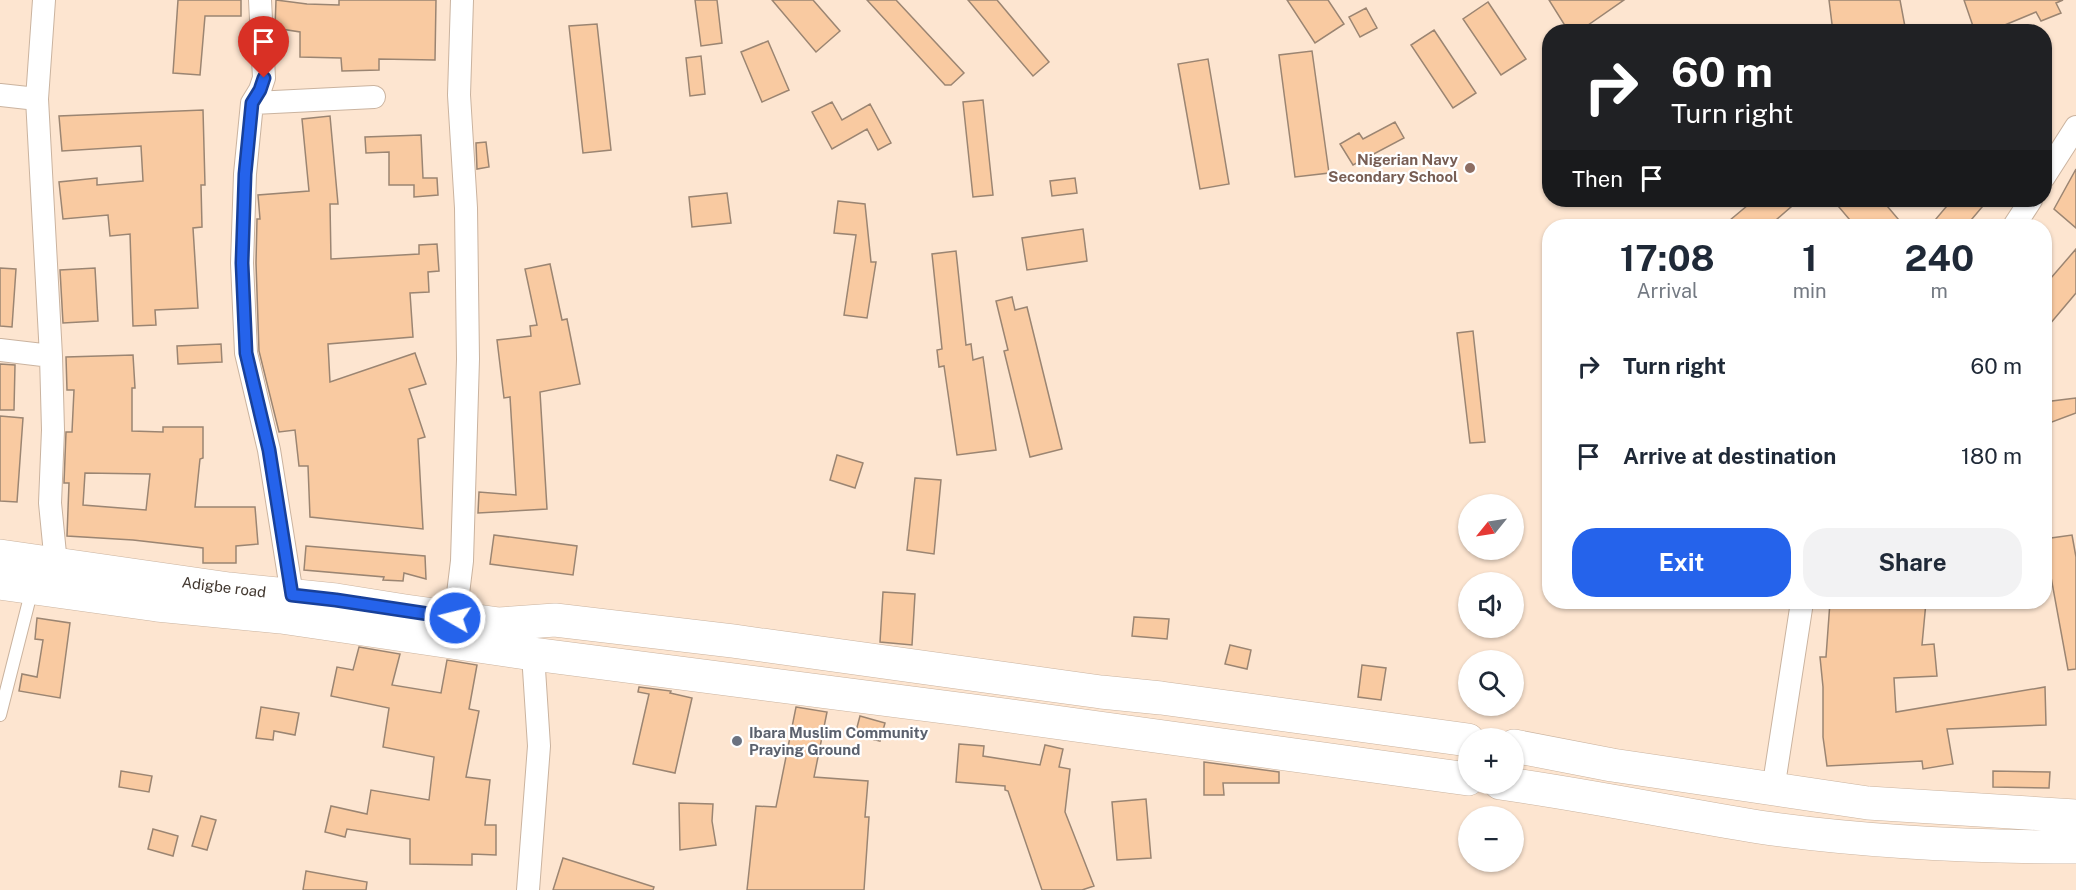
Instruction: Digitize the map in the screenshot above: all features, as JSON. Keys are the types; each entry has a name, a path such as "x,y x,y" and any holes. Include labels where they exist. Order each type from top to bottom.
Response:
{"main road":[{"name":"Adigbe road","path":"0,556 499,624 555,620 733,641 1458,739"},
{"path":"0,583 157,605 281,617 533,654 967,710 1458,778"},
{"path":"1524,748 1612,765 1868,803 2076,816"},
{"path":"1524,787 1760,827 1877,840 1987,847 2076,847"}],"street":[{"path":"44,0 37,99 51,356 53,430 50,503 57,564"},
{"path":"260,0 264,78 252,103 245,174 242,263 246,353 269,450 292,595"},
{"path":"455,618 462,561 468,359 466,208 459,95 462,0"},
{"path":"0,95 37,99"},
{"path":"252,103 374,97"},
{"path":"2052,164 2076,127"},
{"path":"0,350 51,356"},
{"path":"1773,790 1802,609"},
{"path":"528,890 539,746 533,654"}],"lane":[{"path":"0,714 32,588"}],"building":[{"path":"178,0 241,0 241,16 205,16 200,75 173,73"},
{"path":"276,0 339,5 339,0 436,0 435,60 379,59 379,70 342,71 341,58 300,57 300,32 275,28"},
{"path":"695,0 717,0 722,43 701,46"},
{"path":"772,0 813,0 840,31 816,52"},
{"path":"867,0 896,0 964,73 951,85 945,85"},
{"path":"968,0 997,0 1049,62 1033,76"},
{"path":"1287,0 1328,0 1344,24 1315,43"},
{"path":"1549,0 1624,0 1590,24 1564,24"},
{"path":"1829,0 1900,0 1904,24 1832,24"},
{"path":"1964,0 2063,0 2056,3 2061,13 2041,21 2036,12 2007,24 1972,24"},
{"path":"1488,2 1526,59 1501,75 1463,19"},
{"path":"1366,8 1377,28 1360,37 1349,17"},
{"path":"597,24 611,150 583,153 569,26"},
{"path":"1434,30 1476,93 1453,108 1411,45"},
{"path":"768,41 789,90 762,102 741,52"},
{"path":"1312,51 1329,173 1295,177 1279,55"},
{"path":"701,56 705,94 690,96 686,58"},
{"path":"1208,59 1229,184 1200,189 1178,64"},
{"path":"983,100 993,195 973,197 963,102"},
{"path":"832,102 842,120 870,104 891,143 878,150 867,129 832,149 812,112"},
{"path":"203,110 205,185 201,185 202,227 193,228 198,308 155,310 156,325 133,326 130,234 110,236 108,215 63,219 59,182 97,178 97,185 143,181 141,146 62,151 59,116"},
{"path":"330,116 338,204 330,204 331,259 419,254 419,245 437,244 439,271 428,272 429,292 410,293 413,337 328,344 330,382 415,353 426,384 409,389 425,437 418,439 423,529 310,517 308,466 299,466 295,430 279,432 259,351 256,263 257,219 260,219 258,195 309,191 302,119"},
{"path":"1395,122 1404,138 1353,165 1340,144 1359,133 1363,139"},
{"path":"421,135 423,178 437,178 438,195 414,197 414,185 389,185 389,152 366,153 365,137"},
{"path":"486,142 489,167 477,169 476,143"},
{"path":"2076,169 2076,228 2054,209"},
{"path":"1075,178 1077,193 1052,196 1050,181"},
{"path":"727,193 731,223 692,227 689,197"},
{"path":"838,201 865,204 871,262 876,262 867,318 844,315 856,235 834,233"},
{"path":"1746,207 1791,207 1777,219 1731,219"},
{"path":"1839,207 1888,207 1898,219 1849,219"},
{"path":"1946,207 1982,207 1972,219 1936,219"},
{"path":"1083,229 1087,261 1027,270 1022,238"},
{"path":"2076,249 2076,293 2052,322 2052,277"},
{"path":"956,251 966,345 971,344 973,360 983,357 996,450 957,455 944,366 939,367 937,350 942,349 932,254"},
{"path":"550,264 562,320 567,319 580,384 540,392 547,509 478,513 479,492 516,495 510,397 504,398 497,340 531,336 530,326 537,325 525,269"},
{"path":"0,268 16,269 12,327 0,326"},
{"path":"95,268 98,321 63,323 60,270"},
{"path":"1012,297 1015,310 1027,307 1062,449 1030,457 1004,351 1008,350 996,301"},
{"path":"1473,331 1485,442 1470,443 1457,333"},
{"path":"221,344 222,362 178,364 177,346"},
{"path":"133,355 135,388 132,388 132,431 163,432 163,427 203,427 203,458 200,459 195,507 255,507 258,544 236,546 236,563 203,563 203,548 133,540 67,536 69,483 64,483 66,432 72,432 74,390 67,390 66,357","holes":["85,473 150,474 146,510 83,505"]},
{"path":"0,364 15,365 14,410 0,410"},
{"path":"2076,398 2076,413 2052,422 2052,401"},
{"path":"0,416 23,418 17,502 0,501"},
{"path":"837,455 863,463 855,488 830,480"},
{"path":"915,478 941,480 934,554 907,550"},
{"path":"494,535 577,546 573,575 490,564"},
{"path":"2072,535 2076,557 2076,669 2068,670 2052,583 2052,538"},
{"path":"306,546 425,556 426,579 404,573 403,581 383,580 384,577 304,570"},
{"path":"883,592 915,594 912,645 880,642"},
{"path":"1829,609 1925,609 1922,645 1934,644 1937,676 1894,678 1896,712 2045,687 2046,725 1947,729 1953,764 1923,769 1922,761 1827,766 1823,737 1823,687 1820,657 1826,657"},
{"path":"1134,617 1169,619 1167,639 1132,636"},
{"path":"37,618 70,623 60,698 19,691 22,674 37,677 43,640 35,639"},
{"path":"1230,645 1251,650 1247,669 1225,664"},
{"path":"359,647 400,654 392,685 441,693 447,660 477,665 469,709 479,711 466,777 490,780 485,825 496,825 496,855 472,854 472,865 410,864 410,839 347,829 345,837 325,832 331,806 367,814 371,790 429,800 434,757 383,747 389,708 331,696 337,667 353,670"},
{"path":"1362,665 1386,668 1381,700 1358,697"},
{"path":"639,687 671,691 670,693 692,698 675,773 633,764 649,694 638,692"},
{"path":"261,707 299,713 295,735 274,731 273,740 256,738"},
{"path":"796,707 827,712 814,777 868,781 865,817 869,817 864,890 747,890 756,806 776,807"},
{"path":"860,716 885,723 880,741 855,735"},
{"path":"959,744 984,746 983,756 1040,765 1045,745 1063,749 1059,767 1070,769 1065,812 1094,886 1082,890 1042,890 1005,786 956,782"},
{"path":"1204,762 1279,772 1279,783 1223,783 1224,795 1204,795"},
{"path":"121,771 152,776 149,792 119,787"},
{"path":"1993,771 2050,772 2049,788 1993,787"},
{"path":"1146,799 1151,858 1117,860 1112,802"},
{"path":"679,803 713,804 712,821 716,845 680,850"},
{"path":"201,816 216,820 207,850 192,846"},
{"path":"153,829 178,836 173,856 148,849"},
{"path":"563,858 654,887 653,890 553,890"},
{"path":"306,871 367,882 366,890 303,890"}],"place":[{"name":"Nigerian Navy Secondary School","path":"1470,168"},
{"name":"Ibara Muslim Community Praying Ground","path":"737,741"}],"route":[{"path":"264,78 252,103 245,174 242,263 246,353 269,450 292,595 455,618"}]}
